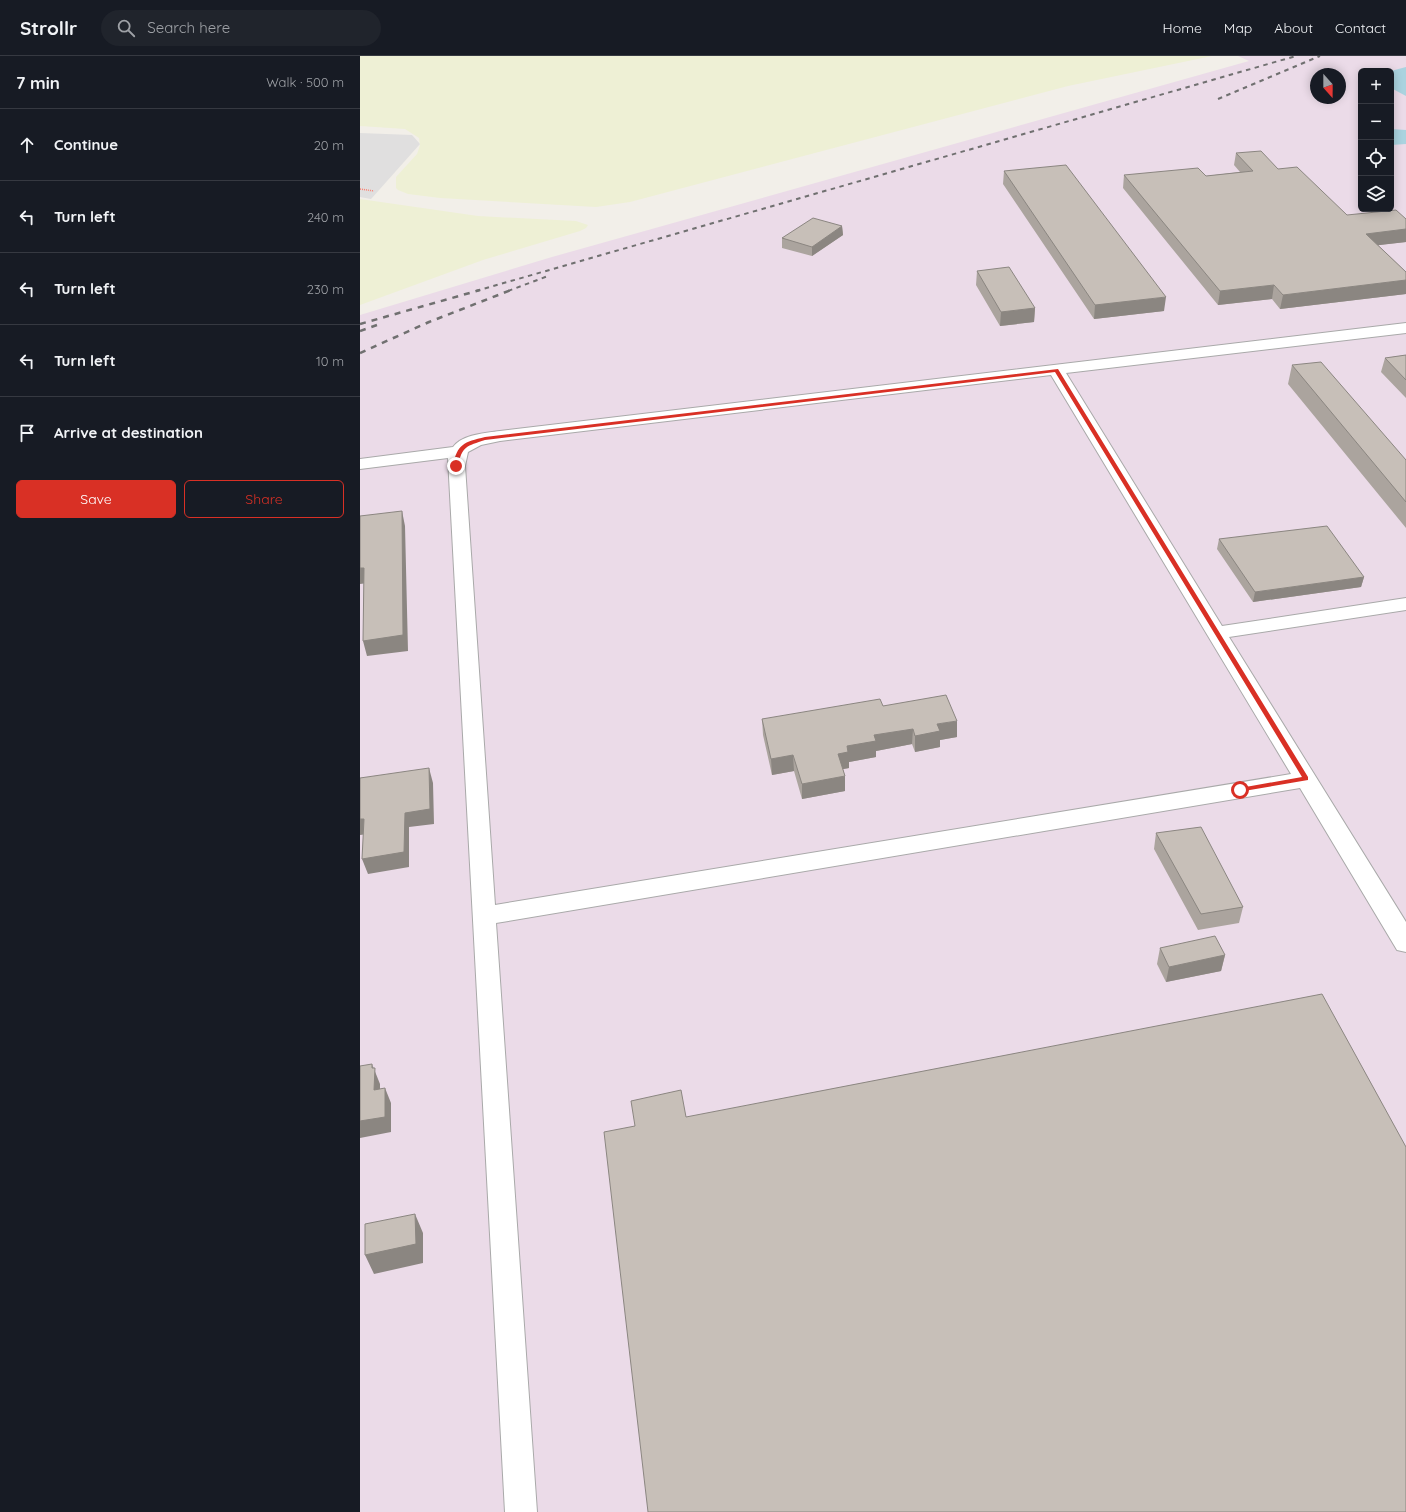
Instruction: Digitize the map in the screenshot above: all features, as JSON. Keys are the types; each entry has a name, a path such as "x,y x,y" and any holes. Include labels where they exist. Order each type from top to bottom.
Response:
{"lane":[{"path":"521,1512 456,466 458,452 465,444 485,438 514,434 1406,328"},
{"path":"1056,370 1406,943"},
{"path":"360,464 458,452"},
{"path":"1217,633 1406,604"},
{"path":"484,916 1306,779"}],"path":[{"path":"360,189 374,191"}],"shaded area":[{"path":"1238,56 1406,56 1406,1512 360,1512 360,315 552,257 1249,61"},
{"path":"360,133 412,135 420,144 371,199 360,197"}],"green space":[{"path":"360,56 1212,56 1068,86 630,202 596,207 440,198 408,194 398,190 396,188 396,177 417,154 420,145 419,138 405,129 360,126"},
{"path":"360,199 478,216 576,221 588,225 580,231 483,260 360,305"}],"water":[{"path":"1406,67 1406,96 1394,90 1394,70"},
{"path":"1394,129 1406,130 1406,144 1394,145"}],"building":[{"path":"1261,151 1278,169 1297,167 1347,215 1394,212 1394,210 1396,210 1406,219 1406,229 1366,234 1406,272 1406,280 1283,295 1274,285 1220,291 1124,175 1198,168 1206,176 1253,171 1236,153"},
{"path":"1066,165 1166,297 1095,305 1004,171"},
{"path":"813,218 842,226 812,247 782,238"},
{"path":"1009,267 1035,308 1001,312 977,271"},
{"path":"1406,355 1406,380 1385,358"},
{"path":"1321,362 1406,460 1406,502 1292,365"},
{"path":"402,511 403,635 363,641 364,568 360,568 360,516"},
{"path":"1327,526 1364,577 1255,592 1219,539"},
{"path":"946,695 957,721 937,724 940,731 915,736 913,729 874,735 876,741 847,746 848,752 838,754 845,776 802,784 793,755 771,759 762,719 880,699 883,706"},
{"path":"429,768 430,809 405,813 404,852 362,859 364,819 360,819 360,778"},
{"path":"1201,827 1243,907 1201,914 1156,833"},
{"path":"1215,936 1225,955 1169,967 1160,948"},
{"path":"1322,994 1406,1147 1406,1512 648,1512 604,1132 635,1126 631,1101 681,1090 686,1117"},
{"path":"372,1064 372,1068 375,1068 374,1090 385,1088 385,1117 360,1121 360,1066"},
{"path":"415,1214 416,1244 365,1255 365,1224"}],"railway":[{"path":"476,291 1296,56"},
{"path":"1218,99 1320,56"},
{"path":"508,291 548,276"},
{"path":"360,324 480,290"},
{"path":"360,353 429,322 511,290"},
{"path":"360,331 377,325"}],"route":[{"path":"456,466 458,452 465,444 485,438 1056,370 1306,779 1240,790"}]}
